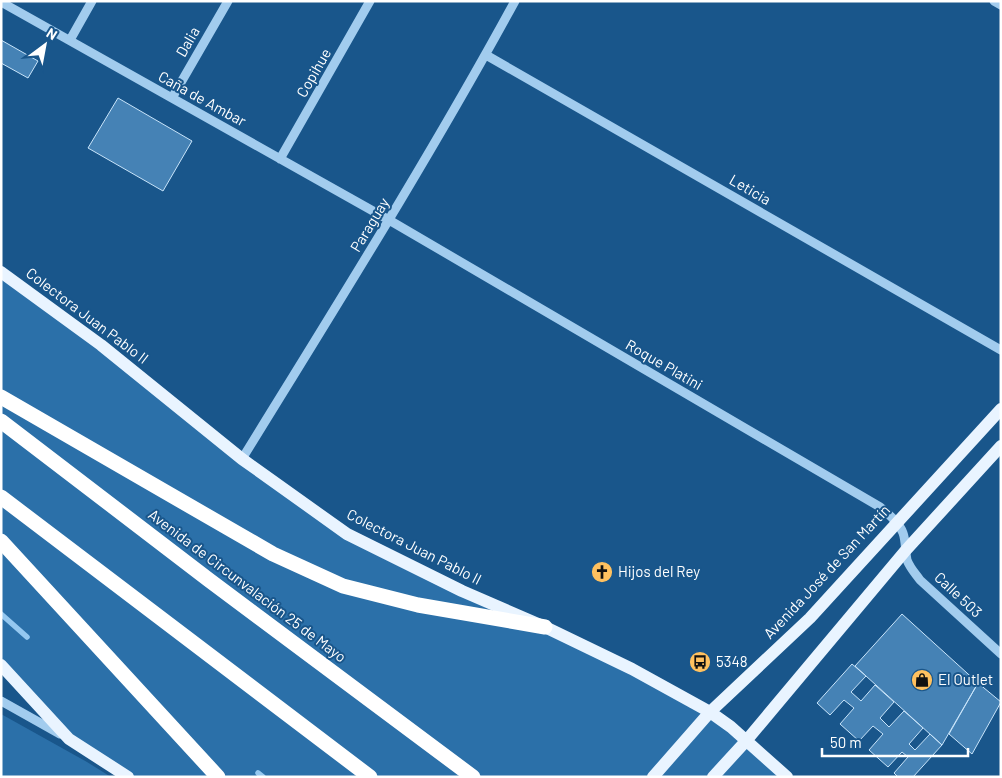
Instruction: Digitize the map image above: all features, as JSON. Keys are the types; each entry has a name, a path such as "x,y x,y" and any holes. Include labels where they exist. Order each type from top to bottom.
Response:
{"highway":[{"path":"1,397 274,554 344,586 418,605 545,627"},
{"name":"Avenida de Circunvalación 25 de Mayo","path":"1,420 209,580 473,777"},
{"path":"1,497 370,777"},
{"path":"1,541 218,777"}],"main road":[{"name":"Colectora Juan Pablo II","path":"1,272 101,346 242,459 347,534 462,591 545,627 632,669 710,712 731,727 787,777"},
{"name":"Avenida José de San Martín","path":"653,777 710,712 810,618 1001,409"},
{"path":"713,777 906,550 1001,446"},
{"path":"1,665 69,739 128,777"}],"street":[{"path":"70,40 92,1"},
{"name":"Dalia","path":"172,98 228,1"},
{"name":"Copihue","path":"280,159 370,1"},
{"name":"Paraguay","path":"242,459 390,220 486,55 515,1"},
{"path":"994,1 1001,5"},
{"name":"Caña de Ambar","path":"1,2 390,220"},
{"name":"Leticia","path":"486,55 1001,350"},
{"name":"Roque Platini","path":"390,220 880,507 896,523 904,535 906,550"},
{"name":"Calle 503","path":"906,550 911,568 920,580 1001,654"},
{"path":"1,701 69,739"}],"shaded area":[{"path":"1,272 347,534 710,712 787,777 128,777 69,739 1,665"},
{"path":"1,714 87,762 111,777 1,777"}],"building":[{"path":"1,40 38,61 28,78 1,63"},
{"path":"118,98 192,141 163,191 88,148"},
{"name":"El Outlet","path":"902,614 978,683 942,745 855,666"},
{"path":"852,664 866,676 851,692 861,701 875,685 894,702 880,718 889,727 904,711 923,728 909,744 915,750 930,734 942,745 913,777 898,777 894,773 908,757 902,752 888,767 869,750 883,734 873,726 859,741 840,724 854,708 844,700 830,715 817,703"},
{"path":"978,683 1001,702 972,754 949,734"}],"waterway":[{"path":"1,614 27,637"},
{"path":"258,773 263,777"}],"place":[{"name":"Hijos del Rey","path":"602,572"},
{"name":"5348","path":"700,662"},
{"name":"El Outlet","path":"922,680"}]}
